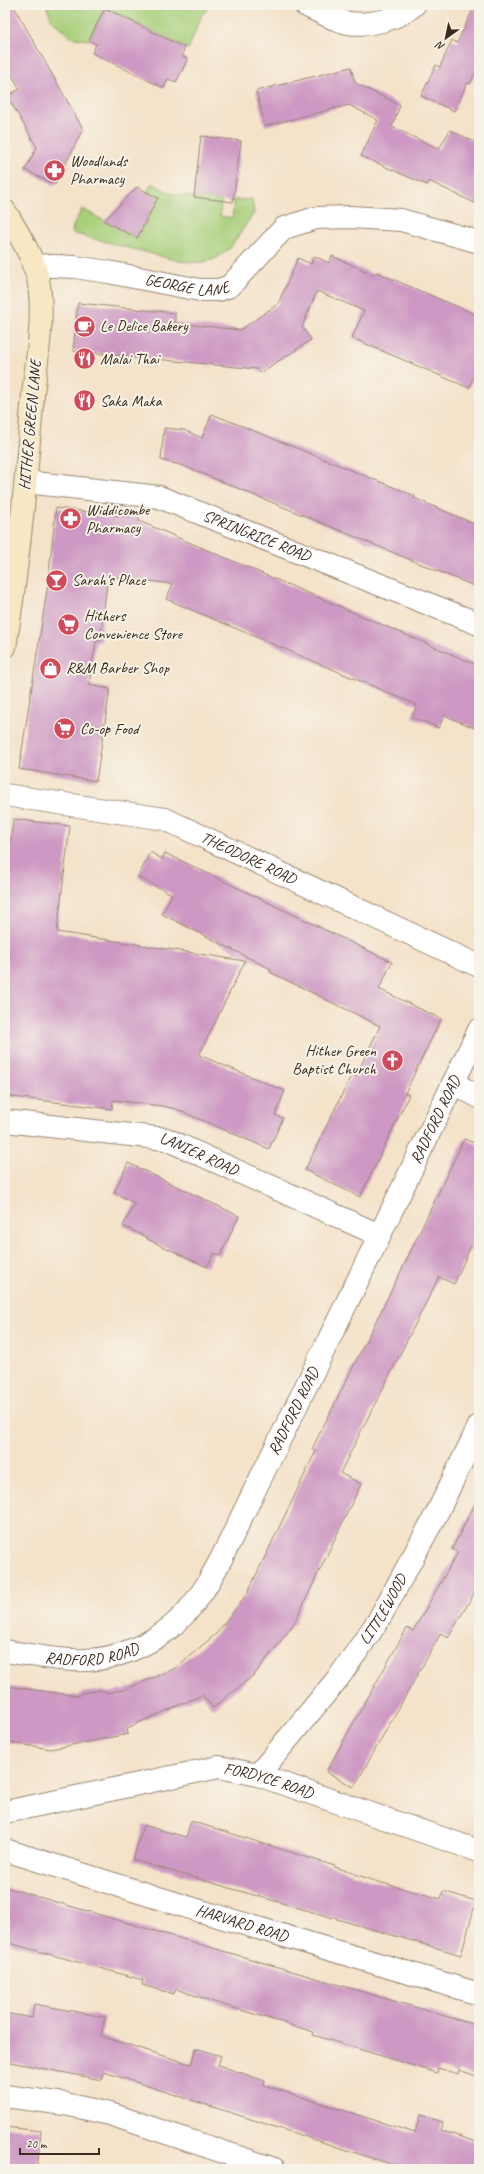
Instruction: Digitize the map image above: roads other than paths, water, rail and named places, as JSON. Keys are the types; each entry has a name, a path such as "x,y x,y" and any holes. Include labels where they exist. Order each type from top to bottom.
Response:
{"street":[{"path":"305,5 347,23 366,23 387,20 406,12 414,5"},
{"name":"HITHER GREEN LANE","path":"5,210 34,265 38,280 40,319 26,482 8,602 5,646"},
{"name":"GEORGE LANE","path":"34,265 75,267 200,290 219,290 230,286 284,228 316,218 350,217 401,220 479,242"},
{"name":"SPRINGRICE ROAD","path":"26,482 159,497 257,534 479,624"},
{"name":"THEODORE ROAD","path":"5,796 165,819 479,966"},
{"name":"RADFORD ROAD","path":"5,1651 64,1660 104,1660 157,1637 179,1620 196,1602 226,1547 479,1030"},
{"path":"453,1083 479,1097"},
{"name":"LANIER ROAD","path":"5,1121 166,1139 379,1235"},
{"name":"LITTLEWOOD","path":"258,1775 339,1677 378,1621 438,1511 479,1426"},
{"name":"FORDYCE ROAD","path":"5,1812 219,1767 258,1775 479,1851"},
{"name":"HARVARD ROAD","path":"5,1850 184,1906 479,1994"},
{"path":"5,2096 65,2104 110,2114 218,2160 274,2169"}],"place":[{"name":"Woodlands Pharmacy","path":"54,170"},
{"name":"Le Delice Bakery","path":"84,326"},
{"name":"Malai Thai","path":"84,359"},
{"name":"Saka Maka","path":"84,401"},
{"name":"Widdicombe Pharmacy","path":"71,519"},
{"name":"Sarah's Place","path":"56,580"},
{"name":"Hithers Convenience Store","path":"68,625"},
{"name":"R&M Barber Shop","path":"50,668"},
{"name":"Co-op Food","path":"65,729"},
{"name":"Hither Green Baptist Church","path":"392,1060"}]}
